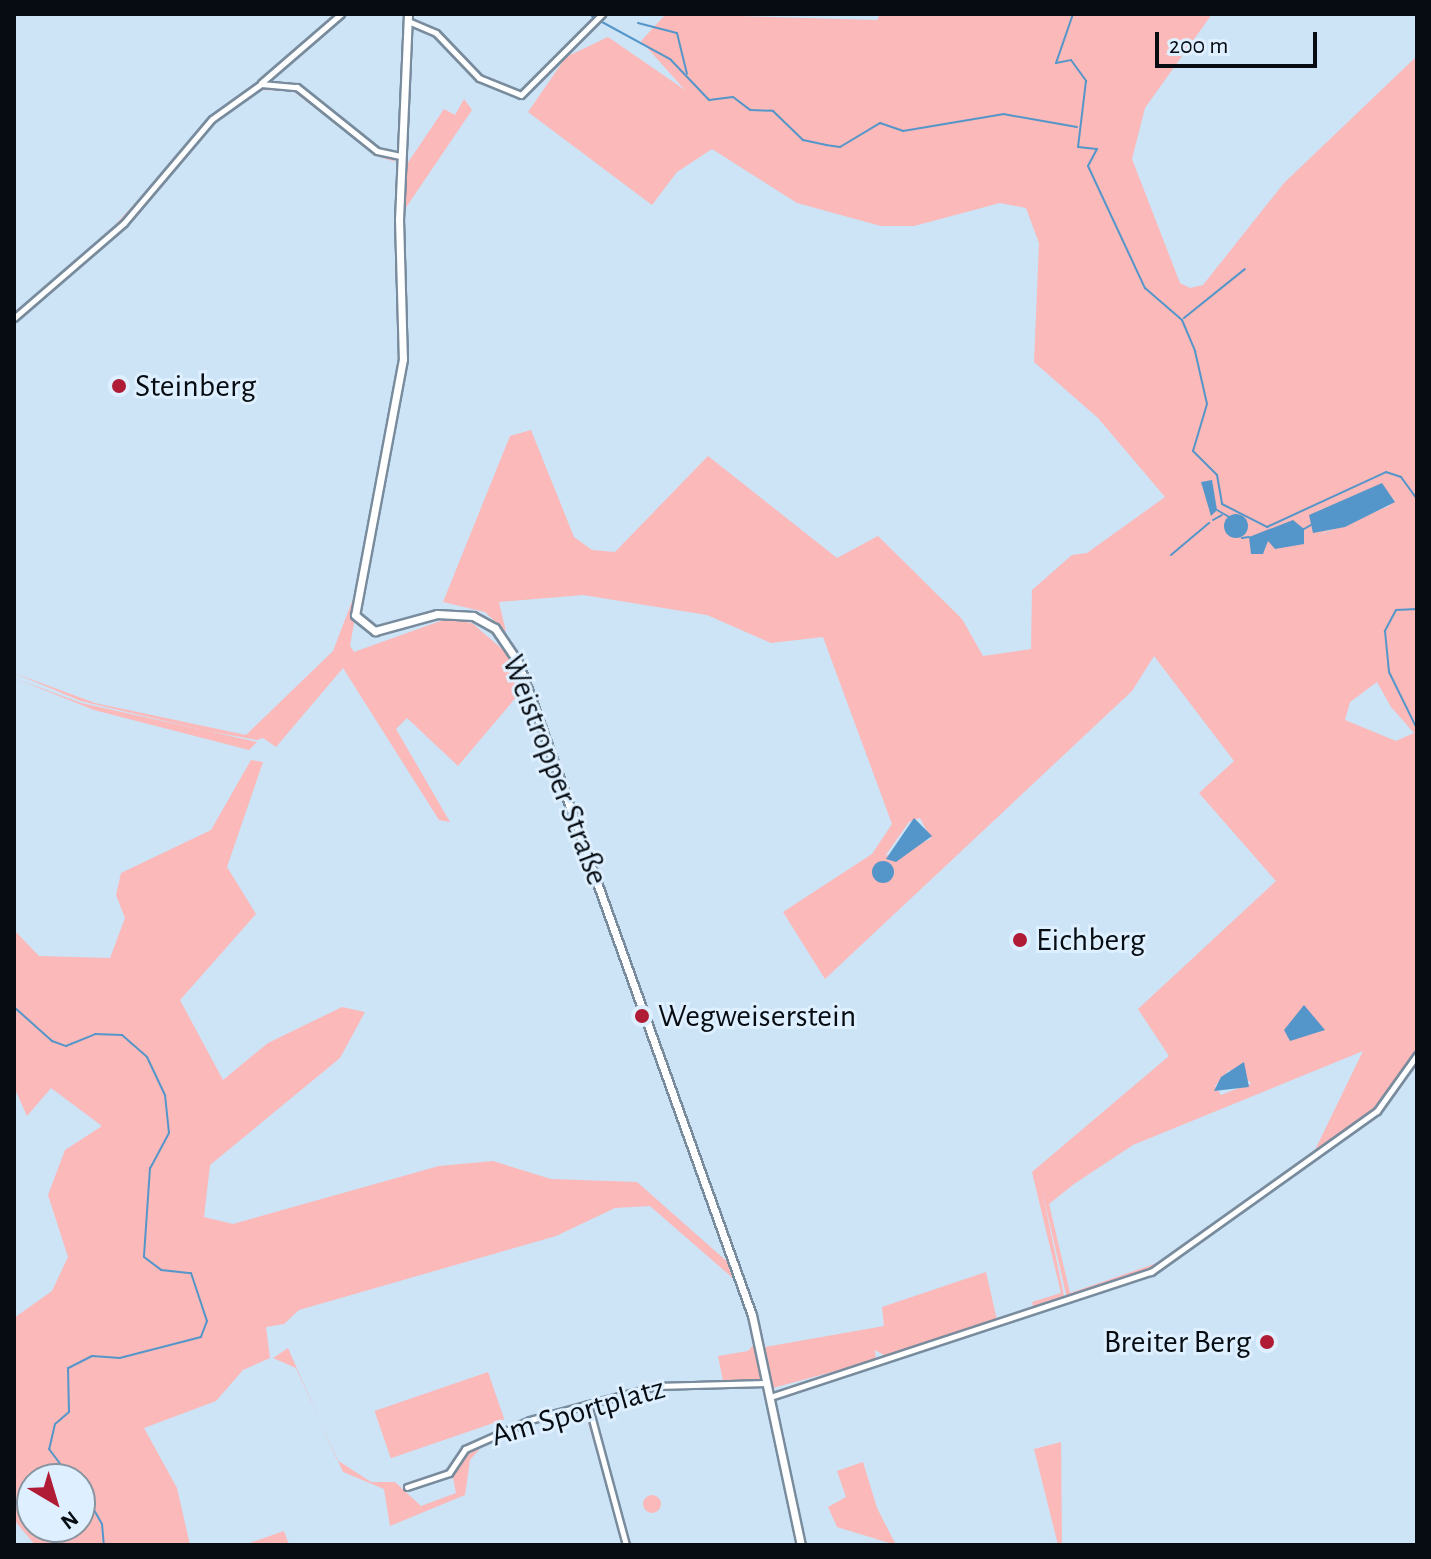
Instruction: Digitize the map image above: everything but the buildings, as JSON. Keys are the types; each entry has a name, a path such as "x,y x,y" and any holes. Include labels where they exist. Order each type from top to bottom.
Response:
{"street":[{"path":"14,318 124,223 237,98 261,84 341,14"},
{"path":"408,17 436,33 479,78 516,95 528,92 561,50 585,37 602,14"},
{"name":"Weistropper Straße","path":"408,17 401,156 403,359 355,615 375,631 437,614 473,616 510,647 752,1315 766,1383"},
{"path":"261,84 297,87 377,151 401,156"},
{"path":"773,1396 1066,1300 1116,1287 1182,1253 1377,1111 1417,1055"},
{"name":"Am Sportplatz","path":"407,1487 449,1473 465,1449 488,1435 588,1404 683,1382 766,1383"},
{"path":"766,1383 773,1396 801,1545"},
{"path":"588,1404 626,1545"}],"shaded area":[{"path":"666,14 877,20 880,14 1212,14 1145,108 1132,159 1180,283 1190,288 1203,285 1284,183 1417,56 1417,1052 1383,1103 1238,1205 1315,1150 1363,1051 1133,1145 1049,1204 1070,1293 1157,1263 1140,1275 1067,1298 1041,1186 1064,1296 1034,1309 1032,1302 1061,1293 1032,1172 1169,1056 1138,1009 1276,881 1199,793 1234,761 1154,656 1132,691 825,979 783,912 872,854 892,824 823,637 771,643 707,615 583,595 499,602 506,632 485,612 443,602 510,436 531,430 574,537 592,550 615,552 708,456 837,558 878,536 962,619 983,656 1031,649 1032,590 1072,555 1087,553 1165,497 1098,418 1034,362 1039,243 1026,208 1000,203 914,226 881,226 797,203 712,149 677,172 652,205 528,112 566,57 608,37 685,90 641,41","holes":["1395,498 1389,506 1317,536","1377,682 1391,707 1414,733 1396,741 1345,720 1350,702","920,818 931,839 885,856 909,822","1229,1070 1252,1083 1221,1095 1215,1086"]},
{"path":"288,86 301,93 396,162 376,156 293,91 258,90 214,123 127,228 14,325 124,225 223,111 257,88"},
{"path":"239,92 114,229 14,314 113,227"},
{"path":"464,99 472,110 403,212 403,170 444,109 455,115"},
{"path":"397,162 402,348 350,646 354,652 446,619 472,623 509,655 523,689 458,766 407,718 396,729 450,822 439,820 343,668 276,747 263,738 257,740 207,731 81,701 14,673 95,703 246,735 333,651 359,583 398,370"},
{"path":"14,678 81,703 257,742 249,750 94,710"},
{"path":"251,760 263,762 227,867 256,914 180,1000 223,1080 268,1043 342,1007 365,1012 340,1058 210,1165 204,1217 233,1224 439,1166 493,1161 551,1179 637,1182 731,1265 751,1317 761,1380 723,1381 718,1356 748,1351 755,1343 735,1280 650,1206 615,1208 556,1236 299,1310 284,1324 266,1327 270,1358 243,1370 216,1401 144,1428 177,1488 190,1545 35,1545 33,1543 96,1543 96,1463 16,1463 16,1522 14,1520 14,1318 52,1291 68,1257 48,1195 65,1150 102,1126 51,1088 27,1116 14,1087 14,930 39,956 110,958 125,918 116,895 121,873 211,830"},
{"path":"986,1272 997,1320 887,1357 875,1350 876,1360 773,1388 765,1347 884,1326 882,1307"},
{"path":"288,1348 320,1420 296,1368 273,1358"},
{"path":"488,1372 504,1419 391,1458 375,1411"},
{"path":"584,1408 625,1545 587,1420 578,1411 489,1438 470,1460 465,1495 390,1526 384,1489 343,1472 338,1461 371,1482 395,1482 421,1506 456,1493 452,1473 475,1444 489,1437 529,1421"},
{"path":"1061,1442 1062,1545 1058,1545 1034,1449"},
{"path":"863,1462 877,1508 896,1545 837,1527 828,1507 846,1497 837,1471"},
{"path":"652,1495 661,1504 652,1513 643,1504"},
{"path":"284,1531 289,1545 244,1545"}],"water":[{"path":"1212,480 1217,510 1211,516 1201,482"},
{"path":"1382,483 1395,502 1345,527 1313,533 1309,515"},
{"path":"1236,514 1247,521 1248,526 1241,537 1236,538 1225,531 1224,526 1231,515"},
{"path":"1293,520 1304,529 1304,544 1275,549 1268,541 1263,554 1251,554 1249,537"},
{"path":"914,818 932,836 896,862 886,859"},
{"path":"883,861 894,872 883,883 872,872"},
{"path":"1304,1005 1325,1030 1290,1041 1284,1030"},
{"path":"1244,1062 1249,1087 1214,1091 1221,1077"}],"waterway":[{"path":"590,14 594,18"},
{"path":"1073,14 1056,63 1071,60 1086,81 1078,147 1097,149 1088,166 1145,288 1182,320 1195,351 1207,404 1193,451 1217,475 1222,504 1267,527 1386,472 1401,477 1417,499"},
{"path":"602,22 670,59 709,100 733,97 750,110 773,111 803,140 840,147 880,123 903,131 1003,114 1077,127"},
{"path":"638,23 677,33 687,74"},
{"path":"1184,318 1245,269"},
{"path":"1217,510 1229,517"},
{"path":"1213,520 1222,515"},
{"path":"1171,555 1209,523"},
{"path":"1304,529 1311,525"},
{"path":"1242,538 1249,537"},
{"path":"1417,609 1396,610 1385,631 1389,672 1417,729"},
{"path":"14,1007 52,1041 66,1046 95,1034 122,1035 147,1057 165,1095 169,1133 150,1168 144,1257 161,1270 191,1273 207,1321 201,1337 120,1358 92,1356 68,1368 69,1412 55,1424 49,1449 60,1463"},
{"path":"96,1513 102,1524 104,1545"}],"place":[{"name":"Steinberg","path":"119,386"},
{"name":"Eichberg","path":"1020,940"},
{"name":"Wegweiserstein","path":"642,1016"},
{"name":"Breiter Berg","path":"1267,1342"}]}
